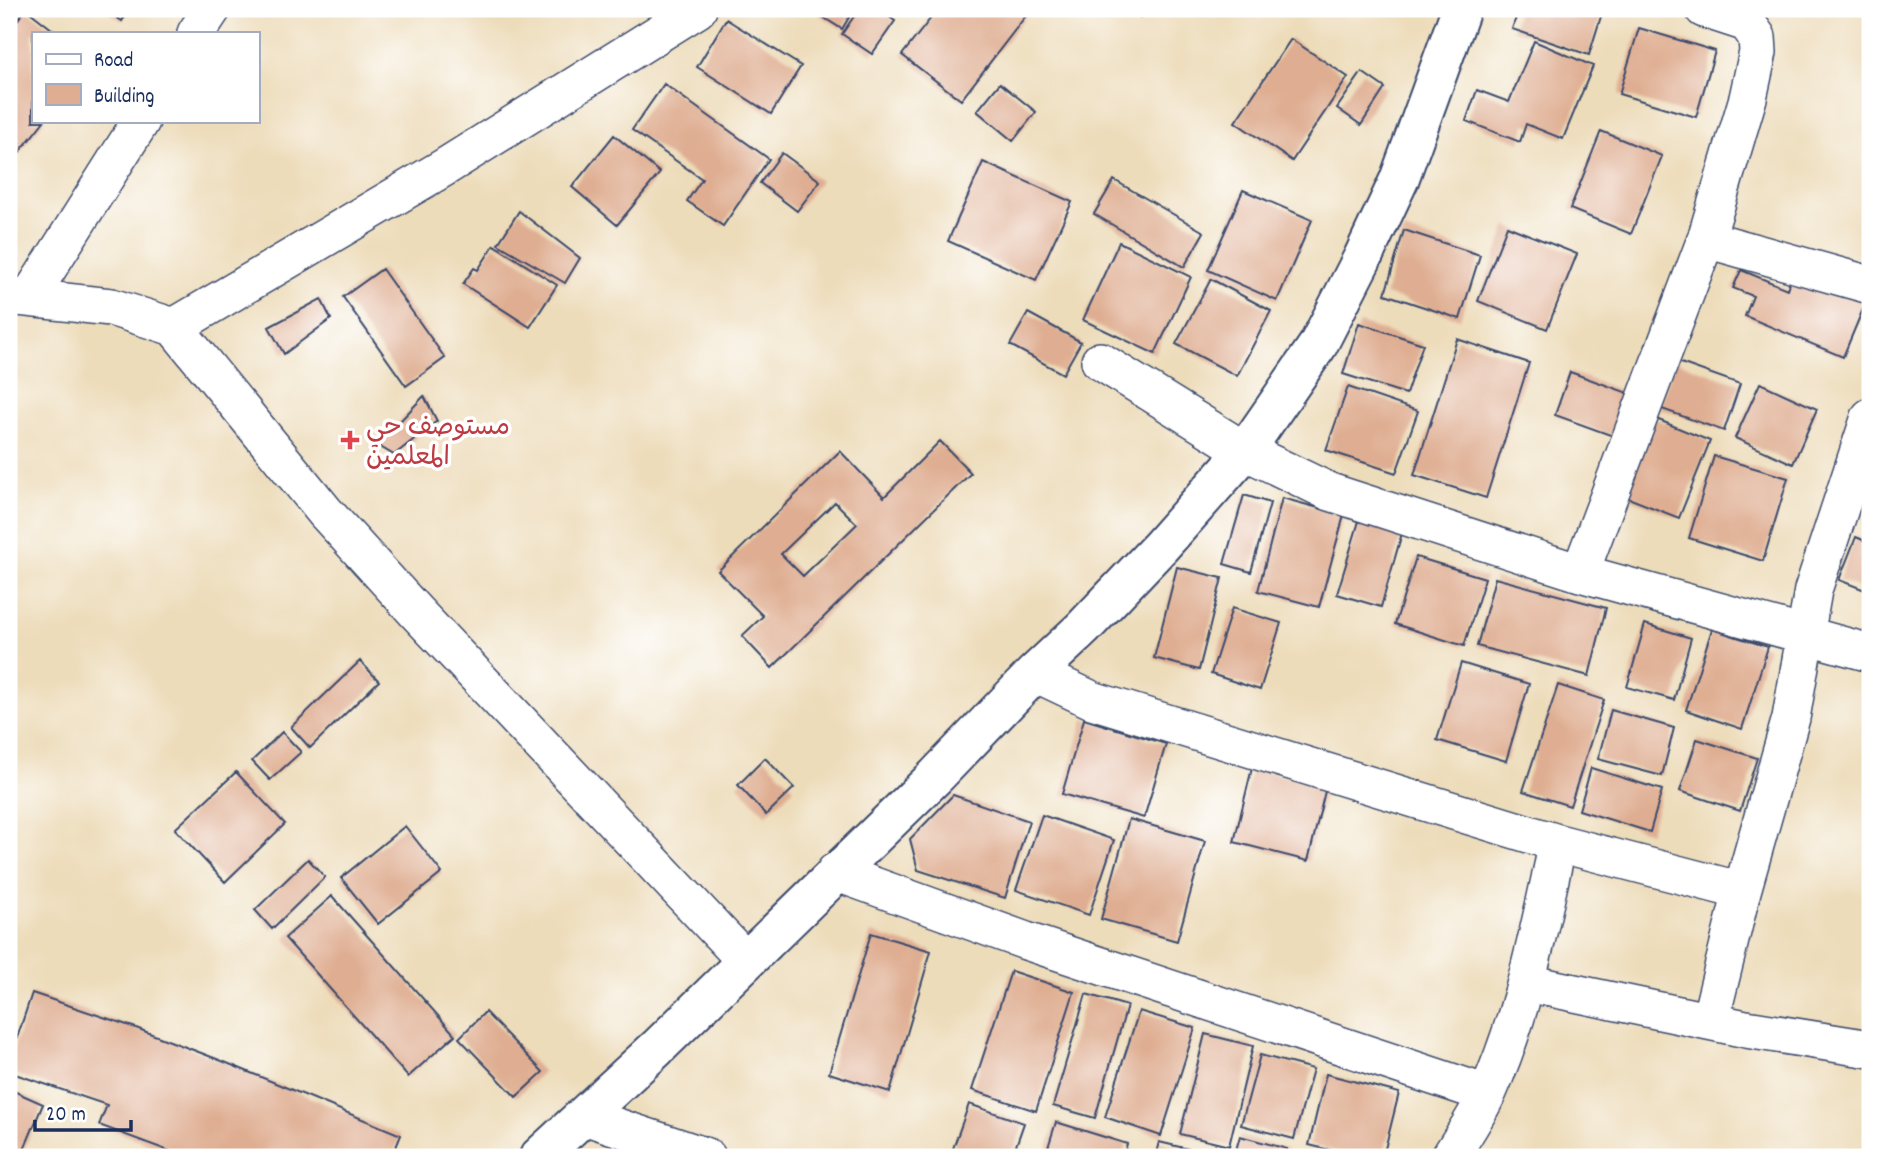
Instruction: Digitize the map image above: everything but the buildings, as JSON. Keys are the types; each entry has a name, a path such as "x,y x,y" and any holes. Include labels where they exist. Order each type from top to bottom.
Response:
{"street":[{"path":"197,32 212,9"},
{"path":"174,327 445,167 698,9"},
{"path":"539,1157 936,776 1035,673 1083,628 1245,451 1318,345 1363,257 1399,180 1461,9"},
{"path":"1580,573 1706,239 1748,98 1758,52 1757,37 1748,23 1704,9"},
{"path":"140,122 19,297 111,307 174,327 325,512 415,612 746,961"},
{"path":"1706,239 1870,285"},
{"path":"1100,361 1245,451 1330,492 1580,573 1870,653"},
{"path":"1710,1021 1742,891 1791,718 1812,590 1870,417"},
{"path":"1035,673 1092,700 1559,843 1742,891"},
{"path":"1450,1157 1487,1094 1509,1038 1527,983 1559,843"},
{"path":"835,872 1026,941 1487,1094"},
{"path":"1527,983 1746,1029 1870,1049"},
{"path":"584,1116 708,1157"}],"place":[{"name":"مستوصف حي المعلمين","path":"350,440"}]}
